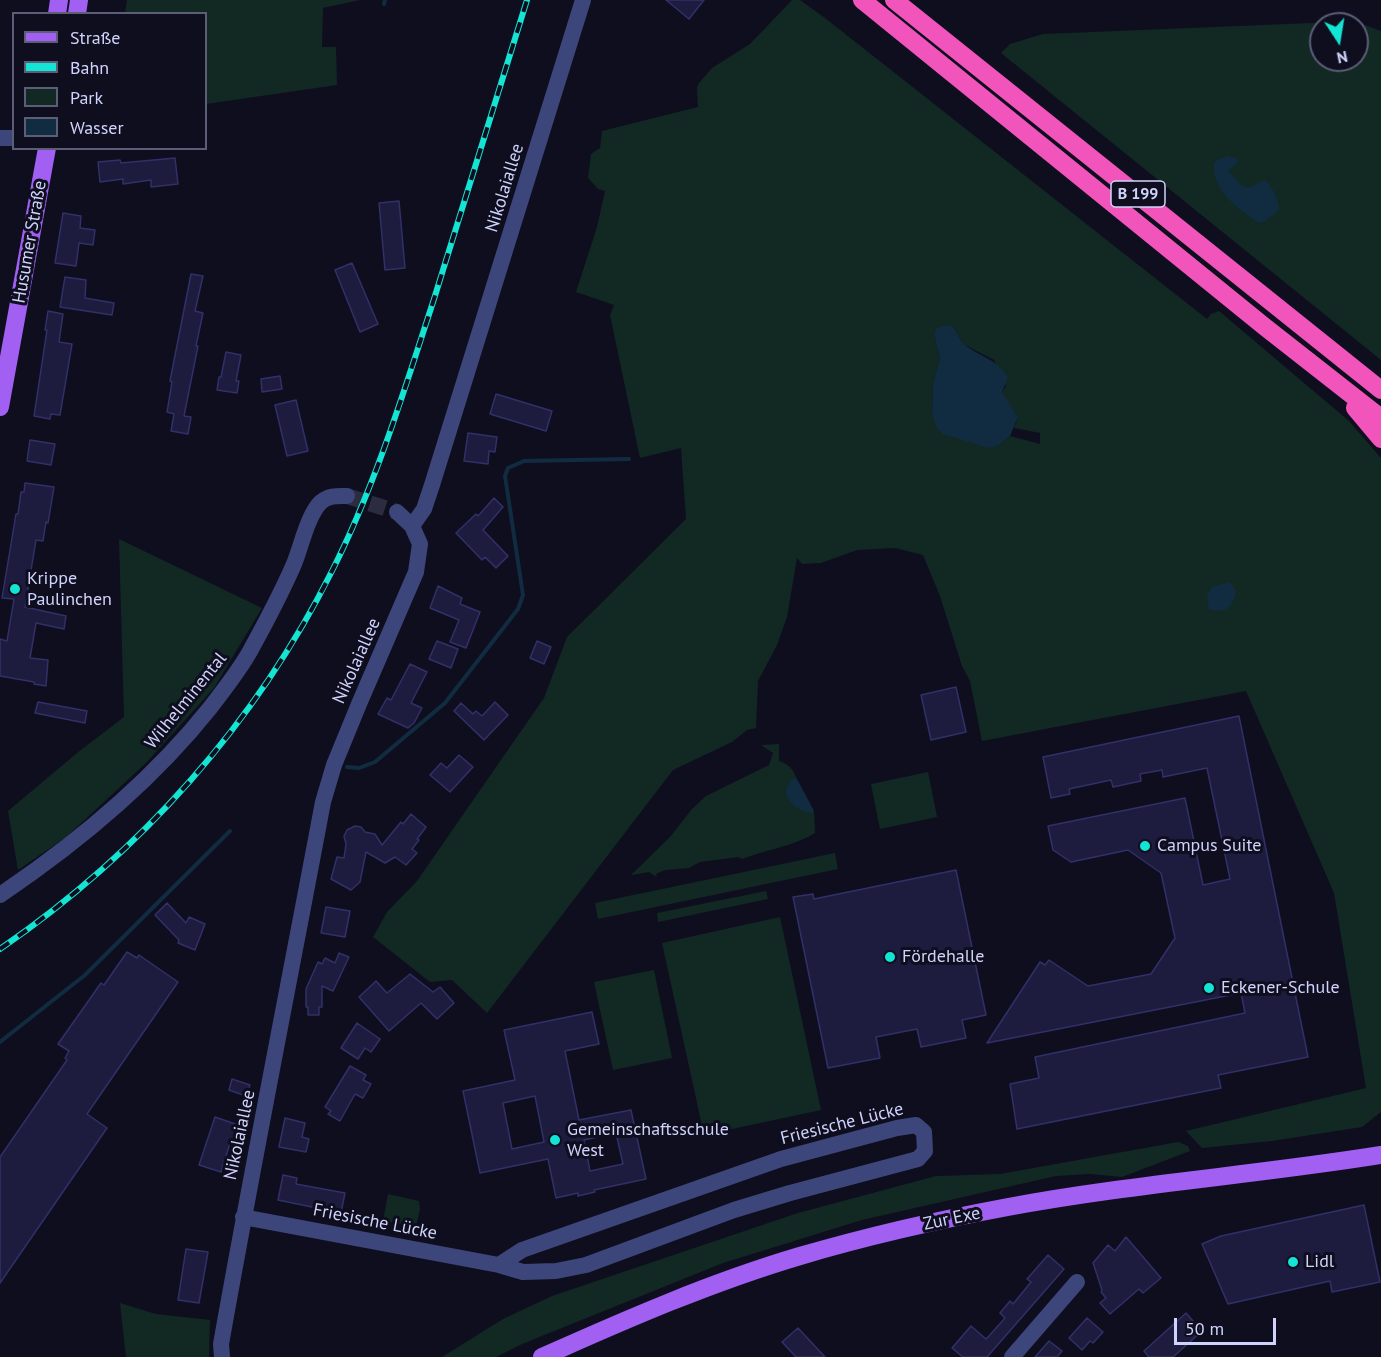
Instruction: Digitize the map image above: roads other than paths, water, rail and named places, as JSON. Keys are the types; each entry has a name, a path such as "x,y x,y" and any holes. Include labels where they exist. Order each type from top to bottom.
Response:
{"highway":[{"name":"B 199","path":"862,0 1326,375 1381,439"},
{"name":"B 199","path":"894,0 1381,390"},
{"path":"1326,375 1381,418"}],"main road":[{"name":"Husumer Straße","path":"0,407 47,150"},
{"name":"Zur Exe","path":"542,1357 637,1314 740,1276 887,1233 1009,1207 1381,1155"}],"street":[{"name":"Nikolaiallee","path":"222,1357 221,1344 243,1217 269,1092 323,802 334,765 416,572 420,544 412,526 424,508 432,485 583,0"},
{"name":"Wilhelminental","path":"0,896 102,819 153,772 193,729 247,657 274,608 315,510 321,502 328,498 337,495 347,496"},
{"path":"397,512 412,526"},
{"name":"Friesische Lücke","path":"243,1217 499,1265 523,1272 556,1271 586,1265 790,1193 918,1159 925,1150 924,1132 916,1125 897,1128 781,1159 522,1250 499,1265"},
{"path":"1012,1357 1077,1282"}],"water":[{"path":"1227,156 1236,158 1239,162 1228,170 1241,185 1248,188 1265,180 1273,189 1279,210 1265,221 1259,223 1235,205 1221,190 1214,172 1214,162"},
{"path":"951,325 965,345 994,362 1008,378 1002,392 1018,417 1010,436 999,445 989,448 943,434 936,427 932,410 933,384 940,358 934,334 938,327"},
{"path":"1230,582 1236,591 1231,605 1220,611 1209,610 1207,596 1213,586"},
{"path":"794,778 797,779 813,813 800,810 790,801 786,789"}],"waterway":[{"path":"384,4 385,0"},
{"path":"347,767 359,768 375,762 445,703 518,609 523,595 505,476 508,468 524,461 629,459"},
{"path":"0,1042 85,975 230,831"}],"tunnel":[{"path":"347,496 397,512"}],"railway":[{"path":"0,949 100,871 147,827 190,781 230,732 268,681 302,627 348,538 376,471 412,368 527,0"}],"place":[{"name":"Krippe Paulinchen","path":"15,589"},
{"name":"Campus Suite","path":"1145,846"},
{"name":"Fördehalle","path":"890,957"},
{"name":"Eckener-Schule","path":"1209,988"},
{"name":"Gemeinschaftsschule West","path":"555,1140"},
{"name":"Lidl","path":"1293,1262"}]}
